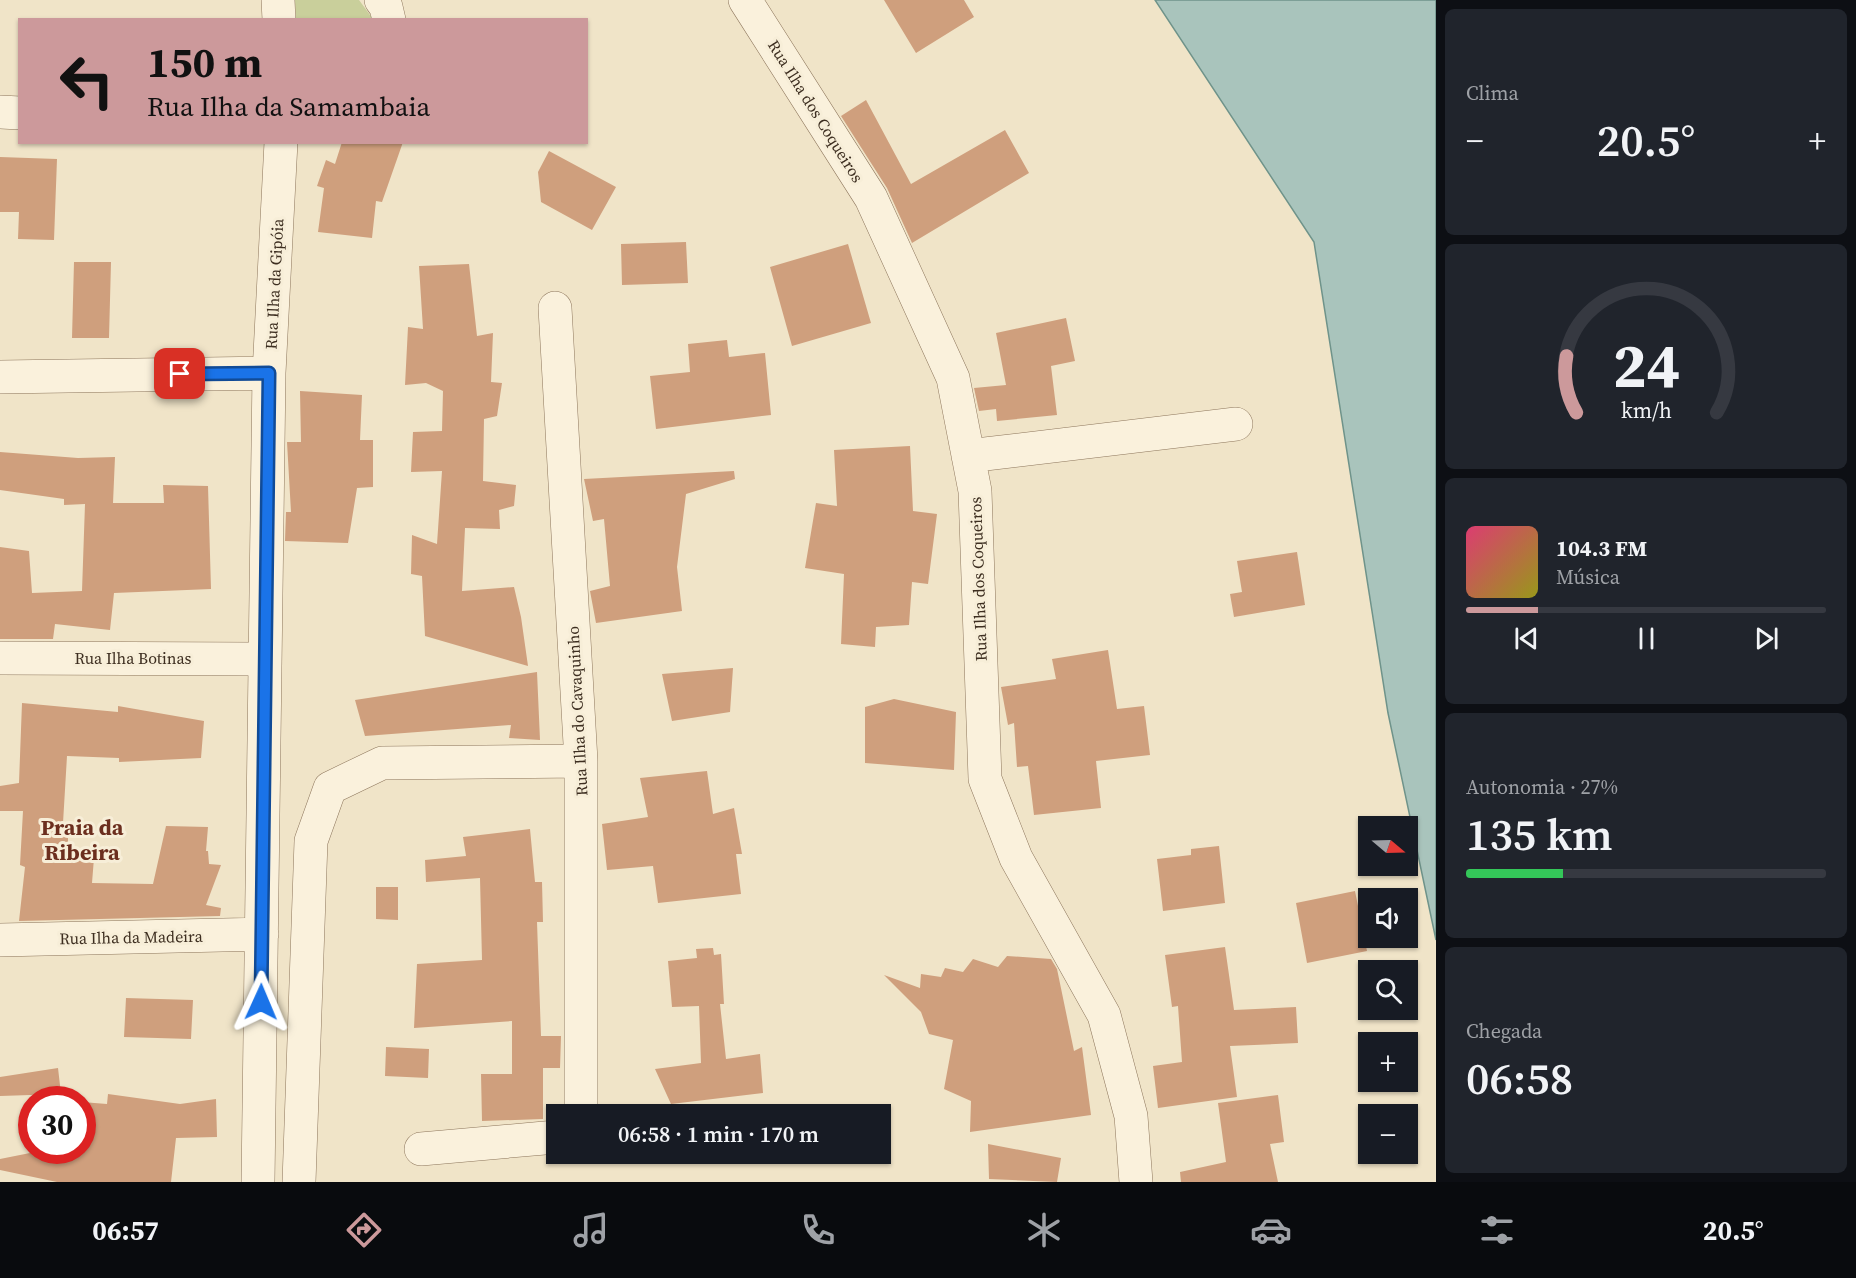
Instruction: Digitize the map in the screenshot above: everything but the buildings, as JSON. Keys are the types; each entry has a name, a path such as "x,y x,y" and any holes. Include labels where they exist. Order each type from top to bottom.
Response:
{"street":[{"path":"278,0 279,18"},
{"path":"381,0 386,7 388,18"},
{"name":"Rua Ilha dos Coqueiros","path":"745,0 872,198 953,378 975,491 985,779 1016,858 1104,1015 1131,1116 1136,1182"},
{"path":"0,112 18,113"},
{"name":"Rua Ilha da Gipóia","path":"258,1182 269,373 280,144"},
{"name":"Rua Ilha do Cavaquinho","path":"555,308 581,761 581,1104"},
{"path":"0,377 269,373"},
{"path":"968,456 1236,424"},
{"name":"Rua Ilha Botinas","path":"0,658 265,659"},
{"path":"299,1182 311,842 330,788 382,763 581,761"},
{"name":"Rua Ilha da Madeira","path":"0,940 262,934"},
{"path":"422,1149 546,1138"}],"green space":[{"path":"295,0 359,0 372,18 296,18"}],"water":[{"path":"1155,0 1436,0 1436,940 1418,855 1418,816 1410,816 1388,713 1314,242"}],"district":[{"name":"Praia da Ribeira","path":"82,840"}],"route":[{"path":"180,374 269,373 261,1002"}]}
